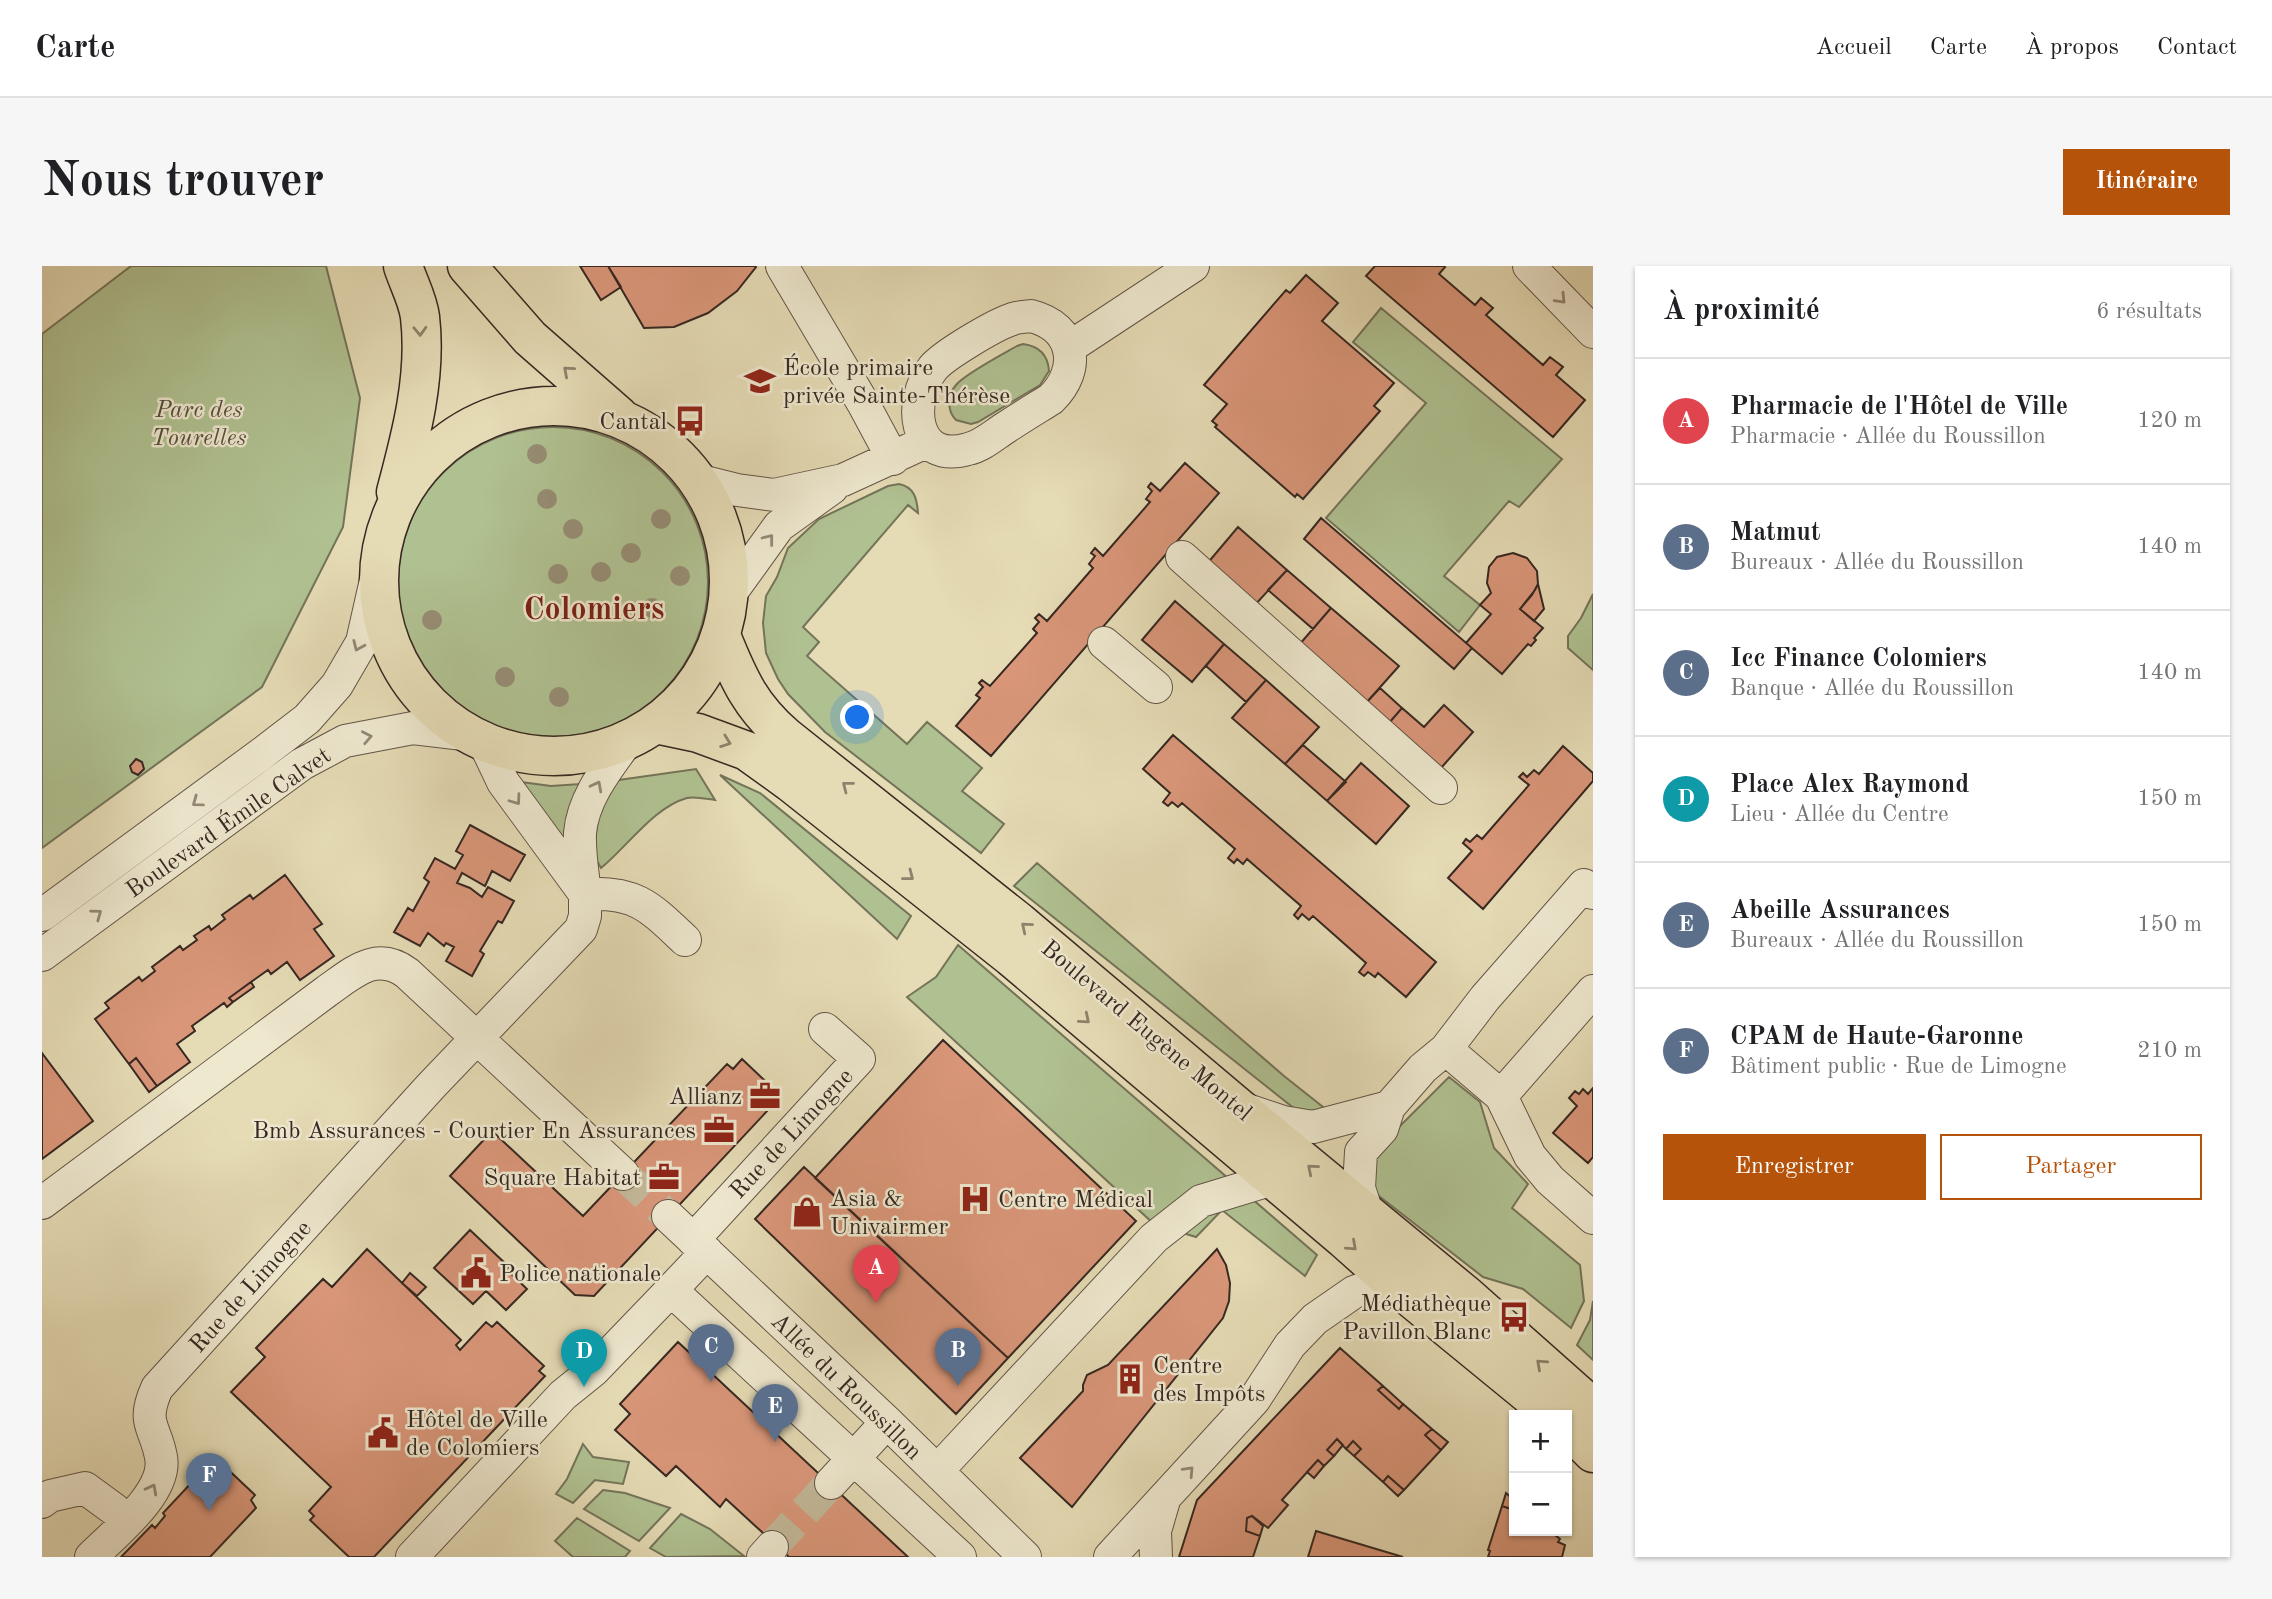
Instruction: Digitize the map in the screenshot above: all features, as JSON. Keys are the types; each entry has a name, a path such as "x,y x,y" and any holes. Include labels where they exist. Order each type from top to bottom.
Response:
{"main road":[{"path":"403,266 420,315 421,370 409,445 385,530 376,580 382,619 393,652 408,680 436,710 477,738 516,751 551,756 594,752 644,733 700,682 722,638 730,594 727,555 715,511 697,480 661,442 619,416 530,338 467,266"},
{"path":"393,504 417,471 445,444 489,418 518,408 567,408 619,416"},
{"name":"Boulevard Eugène Montel","path":"722,638 744,688 768,722 1019,922 1466,1296 1593,1408"},
{"name":"Boulevard Eugène Montel","path":"644,733 698,733 747,751 790,782 1011,957 1399,1289 1548,1410"},
{"path":"1572,1432 1593,1453"}],"street":[{"path":"782,266 893,459"},
{"path":"1070,347 1193,266"},
{"path":"1529,266 1593,332"},
{"path":"1031,316 1051,324 1058,330 1070,347 1071,354 1062,385 1051,399 976,447 947,452 926,442 920,428 920,399 933,369 946,357 998,325 1022,317 1031,316"},
{"path":"697,480 737,490 774,495 843,480 926,442"},
{"path":"730,594 779,526 843,480"},
{"path":"1182,557 1441,788"},
{"name":"Boulevard Émile Calvet","path":"42,915 307,719 337,685 362,642 376,580"},
{"path":"1104,643 1156,687"},
{"name":"Boulevard Émile Calvet","path":"42,955 302,764 345,741 413,728 477,738"},
{"name":"Rue de Limogne","path":"91,1557 145,1502 157,1482 162,1465 161,1455 149,1420 157,1388 477,1038 581,929 585,916 580,834 584,814 599,780 644,733"},
{"path":"477,738 503,782 585,894 608,893 634,899 657,914 685,940"},
{"path":"1368,1216 1359,1188 1361,1152 1382,1129 1389,1107 1423,1068 1446,1049 1486,998 1584,885 1593,893"},
{"path":"42,1203 327,991 368,965 388,964 401,968 623,1174"},
{"path":"1501,1096 1593,990"},
{"name":"Rue de Limogne","path":"700,1246 859,1059 825,1029"},
{"path":"1446,1049 1501,1096 1530,1156 1550,1180 1593,1218"},
{"path":"1239,1108 1283,1122 1313,1127 1389,1107"},
{"path":"937,1471 1154,1238 1201,1201 1273,1179"},
{"name":"Allée du Roussillon","path":"668,1216 887,1422 1025,1557"},
{"path":"412,1557 563,1395 594,1370 671,1290 700,1246"},
{"path":"1110,1557 1254,1400 1290,1345 1315,1318 1354,1292 1373,1285 1399,1289"},
{"path":"671,1290 960,1557"},
{"path":"831,1483 887,1422"},
{"path":"42,1502 50,1496 85,1488 115,1510"},
{"path":"1156,1557 1154,1531 1166,1496"}],"green space":[{"name":"Parc des Tourelles","path":"131,266 326,266 360,398 343,527 262,687 42,848 42,334"},
{"path":"1381,308 1562,459 1519,507 1509,501 1444,576 1480,605 1459,632 1326,518 1426,403 1353,342"},
{"path":"1023,344 1038,349 1047,360 1049,371 1040,385 978,422 971,424 956,420 949,403 956,385 967,375"},
{"path":"553,427 583,430 612,439 639,453 663,472 682,496 696,523 705,552 708,582 705,612 696,641 682,668 663,692 639,711 612,725 583,734 553,737 523,734 494,725 467,711 443,692 424,668 410,641 401,612 398,582 401,552 410,523 424,496 443,472 467,453 494,439 523,430"},
{"path":"899,484 914,494 918,513 908,505 803,627 819,642 807,656 907,744 927,722 982,768 962,791 1004,824 981,853 825,732 788,694 766,653 763,623 766,596 788,548 819,519 888,486"},
{"path":"1593,594 1593,670 1568,648 1568,636"},
{"path":"696,769 715,800 690,797 663,810 601,868 593,854 601,798 612,781"},
{"path":"720,775 760,793 911,916 897,939"},
{"path":"521,782 551,786 580,784 570,849"},
{"path":"1037,863 1323,1107 1318,1114 1295,1109 1014,886"},
{"path":"958,945 1317,1255 1305,1276 1222,1210 1196,1237 1154,1224 907,997 936,977"},
{"path":"1449,1077 1480,1102 1494,1148 1528,1184 1512,1208 1580,1265 1584,1301 1571,1328 1523,1289 1483,1277 1379,1196 1367,1178 1369,1157"},
{"path":"1593,1301 1593,1360 1577,1345 1590,1320"},
{"path":"583,1444 593,1457 629,1462 623,1484 595,1480 573,1503 556,1494 567,1479"},
{"path":"603,1490 625,1493 670,1508 639,1541 584,1509"},
{"path":"681,1514 710,1529 744,1556 666,1557 650,1548"},
{"path":"577,1518 630,1551 625,1557 573,1557 555,1541"}],"building":[{"path":"580,266 608,266 621,287 601,300"},
{"path":"608,266 756,267 737,291 708,313 674,327 644,328"},
{"path":"1375,266 1444,266 1439,274 1475,305 1481,298 1493,308 1486,315 1543,365 1550,357 1563,367 1556,375 1585,400 1553,437 1366,276"},
{"path":"1306,275 1338,303 1322,321 1394,383 1374,406 1380,411 1303,499 1297,494 1295,497 1215,427 1217,425 1212,421 1227,404 1204,385 1286,290 1290,293"},
{"path":"1185,463 1219,493 991,756 956,726 980,698 976,695 983,687 979,683 982,680 990,686 1037,633 1033,629 1039,622 1035,618 1039,614 1047,621 1093,568 1089,564 1095,556 1091,553 1095,548 1103,556 1150,502 1146,499 1152,491 1148,487 1151,483 1160,491"},
{"path":"1321,518 1472,648 1454,669 1304,539"},
{"path":"1238,527 1287,570 1254,606 1206,565"},
{"path":"1513,553 1527,558 1537,571 1538,584 1520,609 1543,628 1531,646 1528,644 1502,674 1466,643 1491,614 1480,605 1491,593 1487,583 1489,567 1497,557"},
{"path":"1287,570 1331,608 1313,629 1268,590"},
{"path":"1538,584 1544,609 1534,621 1520,609"},
{"path":"1175,601 1224,644 1192,682 1142,640"},
{"path":"1331,608 1399,666 1366,703 1299,645"},
{"path":"1224,644 1266,680 1246,702 1206,666"},
{"path":"1266,680 1319,727 1285,764 1232,718"},
{"path":"1380,688 1402,708 1389,723 1366,703"},
{"path":"1444,705 1473,732 1441,768 1389,723 1402,708 1424,727"},
{"path":"1173,735 1436,962 1406,997 1378,973 1375,977 1368,972 1364,976 1359,972 1366,963 1313,916 1309,920 1302,914 1298,919 1294,915 1301,906 1247,859 1243,864 1237,859 1234,863 1228,858 1235,849 1182,803 1178,807 1172,802 1168,806 1163,802 1170,793 1143,769"},
{"path":"1303,745 1346,782 1327,801 1285,764"},
{"path":"1563,746 1593,773 1593,781 1483,909 1448,878 1472,851 1463,843 1466,839 1470,842 1477,835 1482,839 1529,785 1519,777 1523,773 1527,777 1534,770 1539,774"},
{"path":"136,759 142,762 144,769 138,775 132,772 130,766"},
{"path":"1361,763 1409,806 1376,844 1327,801"},
{"path":"470,825 525,855 510,881 492,871 485,886 462,873 457,883 482,897 488,887 514,901 502,923 498,921 480,951 484,954 472,976 446,961 454,947 446,943 444,946 428,933 420,946 394,932 408,908 413,911 429,882 424,878 435,858 455,869 463,855 456,851"},
{"path":"285,875 322,924 314,929 334,956 300,980 287,962 271,974 268,970 229,998 233,1002 227,1007 224,1003 192,1026 195,1031 177,1044 190,1062 157,1086 136,1058 129,1064 95,1019 109,1008 105,1003 139,977 142,981 155,971 152,967 180,946 183,950 197,940 194,936 209,926 211,930 225,919 222,915 250,895 253,899"},
{"path":"251,982 254,987 233,1002 229,998"},
{"name":"Centre Médical","path":"943,1040 1136,1221 1008,1358 815,1178"},
{"path":"42,1053 93,1121 42,1159"},
{"path":"136,1058 157,1086 149,1092 129,1064"},
{"path":"742,1059 778,1093 767,1106 769,1109 594,1296 575,1295 450,1176 492,1131 583,1216 727,1064 733,1069"},
{"path":"1593,1088 1593,1157 1588,1163 1553,1133 1577,1106 1569,1098 1575,1091 1579,1094 1583,1089 1588,1094"},
{"path":"804,1167 1008,1358 956,1414 755,1219"},
{"path":"470,1230 509,1267 506,1269 527,1289 506,1310 486,1291 473,1304 434,1268"},
{"name":"Hôtel de Ville de Colomiers","path":"367,1249 461,1340 456,1345 460,1350 486,1322 492,1327 497,1322 544,1366 539,1371 545,1376 374,1557 349,1557 310,1520 314,1516 309,1511 331,1487 231,1392 265,1357 256,1348 323,1279 332,1287"},
{"name":"Centre des Impôts","path":"1217,1249 1226,1265 1230,1283 1229,1301 1223,1318 1072,1507 1020,1458 1083,1391 1087,1375 1108,1365"},
{"path":"410,1273 426,1287 417,1296 402,1283"},
{"path":"678,1342 908,1557 789,1557 726,1499 720,1507 676,1466 666,1476 615,1430 630,1414 620,1404"},
{"path":"1340,1348 1383,1386 1378,1390 1399,1409 1403,1404 1432,1429 1425,1435 1441,1450 1404,1490 1388,1476 1383,1482 1354,1456 1361,1449 1353,1441 1346,1449 1337,1439 1327,1450 1334,1456 1324,1466 1318,1460 1282,1500 1288,1505 1268,1528 1252,1516 1247,1518 1246,1531 1260,1536 1253,1557 1179,1557 1197,1500"},
{"path":"1383,1386 1403,1404 1399,1409 1378,1390"},
{"path":"1432,1429 1448,1442 1441,1450 1425,1435"},
{"path":"1337,1439 1343,1445 1334,1456 1327,1450"},
{"path":"1353,1441 1361,1449 1354,1456 1346,1449"},
{"path":"1318,1460 1324,1466 1314,1478 1307,1472"},
{"path":"221,1463 255,1495 251,1500 256,1508 210,1557 121,1557 152,1525 155,1528 165,1516 163,1513 209,1464 219,1467"},
{"path":"1388,1476 1404,1490 1398,1496 1383,1482"},
{"path":"1506,1493 1509,1496 1509,1508 1502,1506"},
{"path":"1502,1506 1509,1508 1509,1536 1556,1536 1560,1539 1558,1542 1565,1545 1562,1557 1488,1557"},
{"path":"1252,1516 1263,1526 1260,1536 1246,1531 1247,1518"},
{"path":"1316,1531 1403,1557 1308,1557"}],"tunnel":[{"path":"623,1174 668,1216"},
{"path":"772,1547 831,1483"}],"place":[{"name":"École primaire privée Sainte-Thérèse","path":"760,381"},
{"name":"Cantal","path":"690,421"},
{"name":"Allianz","path":"765,1096"},
{"name":"Bmb Assurances - Courtier En Assurances","path":"719,1130"},
{"name":"Square Habitat","path":"664,1177"},
{"name":"Centre Médical","path":"975,1199"},
{"name":"Asia & Univairmer","path":"807,1212"},
{"name":"Police nationale","path":"476,1273"},
{"name":"Pharmacie de l'Hôtel de Ville","path":"876,1303"},
{"name":"Médiathèque Pavillon Blanc","path":"1514,1317"},
{"name":"Centre des Impôts","path":"1130,1379"},
{"name":"Icc Finance Colomiers","path":"711,1382"},
{"name":"Matmut","path":"958,1386"},
{"name":"Place Alex Raymond","path":"584,1387"},
{"name":"Hôtel de Ville de Colomiers","path":"383,1433"},
{"name":"Abeille Assurances","path":"775,1442"},
{"name":"CPAM de Haute-Garonne","path":"209,1511"}],"district":[{"name":"Colomiers","path":"594,608"}]}
